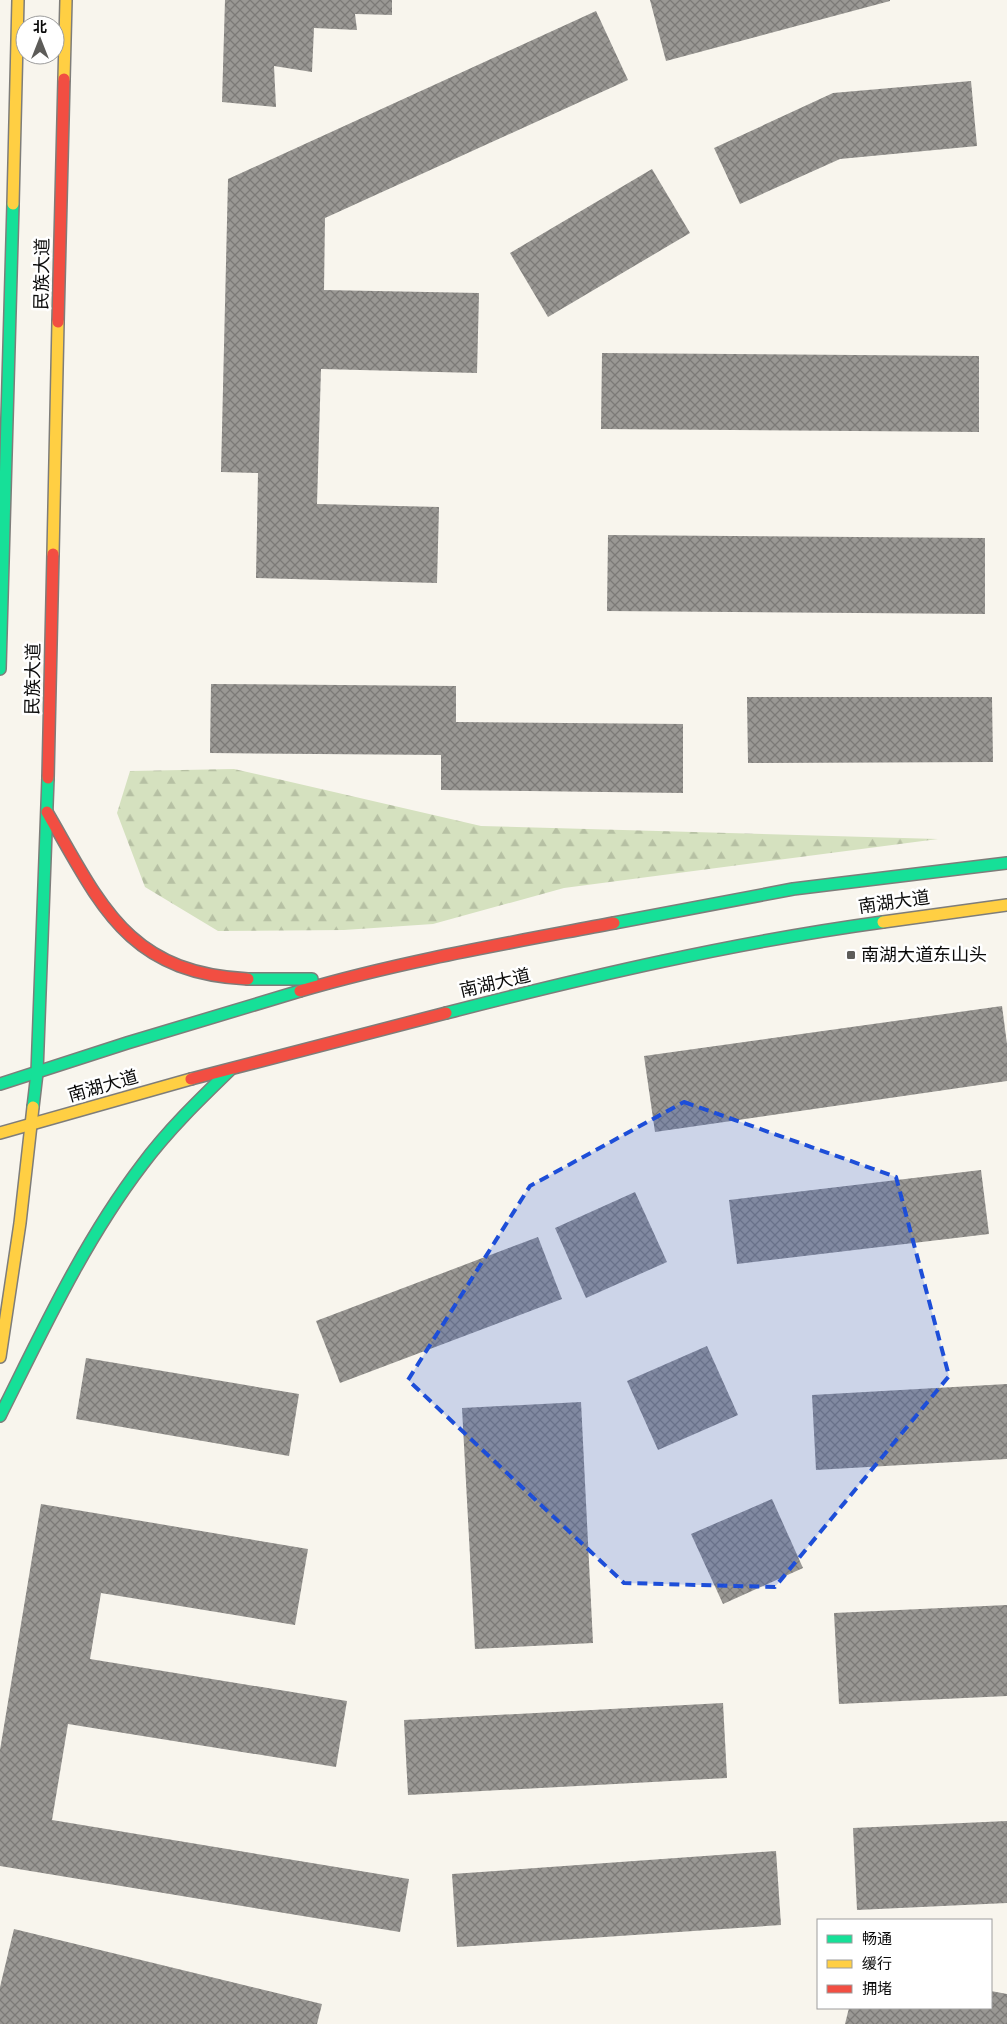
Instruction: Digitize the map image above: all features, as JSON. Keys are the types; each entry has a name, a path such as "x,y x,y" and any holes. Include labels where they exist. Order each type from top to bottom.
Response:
{"main road":[{"name":"民族大道","path":"0,669 18,0"},
{"name":"民族大道","path":"0,1357 32,1124 37,1073 47,812 66,0"},
{"path":"47,812 93,889 113,918 135,942 164,961 210,975 338,980"},
{"name":"南湖大道","path":"0,1084 127,1043 338,980 502,944 792,889 1007,863"},
{"name":"南湖大道","path":"0,1133 232,1068 457,1010 727,947 829,929 1007,905"},
{"path":"0,1416 76,1265 132,1178 185,1114 232,1068"}],"highlighted area":[{"path":"684,1102 896,1177 949,1376 775,1587 624,1583 408,1380 530,1186"}],"green space":[{"path":"234,769 481,826 938,839 564,888 433,924 344,930 218,931 145,887 117,813 130,771"}],"building":[{"path":"225,0 392,0 392,15 355,14 357,30 314,28 312,72 274,66 276,107 222,102"},
{"path":"650,0 890,0 890,1 666,61"},
{"path":"596,11 628,80 325,218 324,290 479,293 477,373 321,369 317,504 439,507 437,583 256,578 258,473 221,472 228,179"},
{"path":"971,81 977,146 840,159 740,204 714,148 833,93"},
{"path":"652,169 690,233 548,317 510,253"},
{"path":"602,353 979,356 979,432 601,429"},
{"path":"608,535 985,538 985,614 607,611"},
{"path":"211,684 456,686 456,722 683,724 683,793 441,790 441,755 210,753"},
{"path":"747,697 992,697 993,762 748,763"},
{"path":"1002,1006 1007,1044 1007,1081 655,1132 644,1056"},
{"path":"981,1170 989,1234 737,1264 729,1200"},
{"path":"635,1192 667,1262 586,1298 555,1228"},
{"path":"538,1237 562,1299 340,1383 316,1321"},
{"path":"707,1346 738,1415 658,1450 627,1381"},
{"path":"86,1358 299,1394 289,1456 76,1419"},
{"path":"1007,1384 1007,1459 816,1470 812,1395"},
{"path":"581,1402 593,1643 475,1649 462,1408"},
{"path":"772,1499 803,1568 723,1604 691,1534"},
{"path":"41,1504 308,1549 295,1625 101,1593 90,1659 347,1701 336,1767 68,1724 52,1820 409,1879 400,1932 0,1866 0,1750"},
{"path":"1007,1605 1007,1696 839,1704 834,1613"},
{"path":"723,1703 727,1778 408,1795 404,1720"},
{"path":"1007,1821 1007,1903 857,1910 853,1828"},
{"path":"776,1851 781,1925 457,1947 452,1874"},
{"path":"14,1929 322,2004 317,2024 0,2024 0,1987"},
{"path":"992,1991 1007,1994 1007,2024 845,2024 849,2009 992,2009"}],"traffic: fast":[{"path":"0,669 13,204"},
{"path":"33,1107 37,1073 48,778"},
{"path":"614,923 793,889 1007,863"},
{"path":"446,1013 663,961 773,939 883,922"},
{"path":"248,979 312,979"},
{"path":"0,1084 127,1043 300,991"},
{"path":"0,1416 65,1287 101,1224 162,1140 230,1070"}],"traffic: slow":[{"path":"13,204 18,0"},
{"path":"64,79 66,0"},
{"path":"53,554 58,322"},
{"path":"883,922 1007,905"},
{"path":"0,1133 191,1079"},
{"path":"0,1357 20,1223 33,1107"}],"traffic: jam":[{"path":"58,322 64,79"},
{"path":"48,778 53,554"},
{"path":"47,812 102,904 122,928 145,948 173,963 207,974 248,979"},
{"path":"300,991 416,962 614,923"},
{"path":"191,1079 446,1013"}],"place":[{"name":"南湖大道东山头","path":"851,955"}]}
